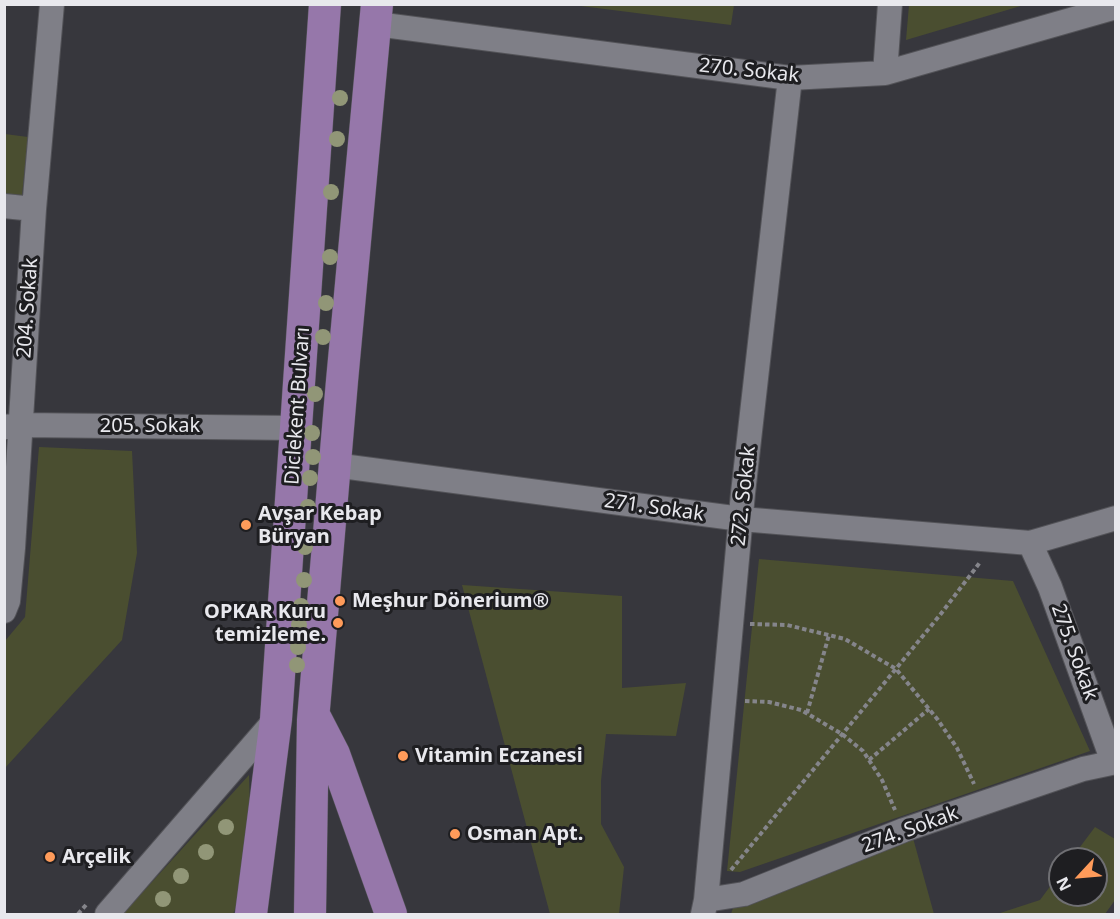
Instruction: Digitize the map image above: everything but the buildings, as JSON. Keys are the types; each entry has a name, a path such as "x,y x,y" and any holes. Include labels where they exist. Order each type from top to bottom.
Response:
{"main road":[{"name":"Diclekent Bulvarı","path":"251,915 276,719 322,5"},
{"name":"Diclekent Bulvarı","path":"310,915 314,714 334,465 377,14"},
{"path":"314,714 334,754 391,915"}],"street":[{"name":"204. Sokak","path":"4,611 8,601 13,548 13,426 52,4"},
{"path":"885,74 890,4"},
{"name":"270. Sokak","path":"377,14 790,78 885,74 1116,7"},
{"name":"272. Sokak","path":"704,907 741,519 790,78"},
{"path":"4,206 34,209"},
{"name":"205. Sokak","path":"13,426 296,428"},
{"name":"271. Sokak","path":"334,465 741,519 996,541 1030,543 1116,518"},
{"name":"275. Sokak","path":"1030,543 1050,587 1114,762"},
{"path":"106,915 276,719"},
{"name":"274. Sokak","path":"704,907 744,894 904,830 1083,769 1114,762"}],"path":[{"path":"704,907 940,615 996,541"},
{"path":"731,623 788,625 845,639 896,669 957,748 984,804"},
{"path":"807,713 829,635"},
{"path":"724,701 769,702 801,710 842,734 863,751 882,780 904,830"},
{"path":"869,760 929,709"}],"green space":[{"path":"734,4 731,25 573,5"},
{"path":"909,4 1024,5 906,40"},
{"path":"5,134 28,137 22,195 5,194"},
{"path":"39,447 132,451 137,553 122,640 5,768 5,641 25,617"},
{"path":"759,559 1013,581 1090,751 740,872 727,871"},
{"path":"462,585 622,596 622,688 686,683 676,736 606,734 601,781 601,824 624,867 619,914 550,914"},
{"path":"249,775 250,814 238,902 233,914 123,914"},
{"path":"1095,827 1115,839 1115,900 1105,914 997,914 1040,900 1048,889 1048,907 1108,907 1108,847 1080,847"},
{"path":"913,838 934,914 731,914 734,905"}],"place":[{"name":"Avşar Kebap Büryan","path":"246,525"},
{"name":"Meşhur Dönerium®","path":"340,601"},
{"name":"OPKAR Kuru temizleme.","path":"338,623"},
{"name":"Vitamin Eczanesi","path":"403,756"},
{"name":"Osman Apt.","path":"455,834"},
{"name":"Arçelik","path":"50,857"}]}
